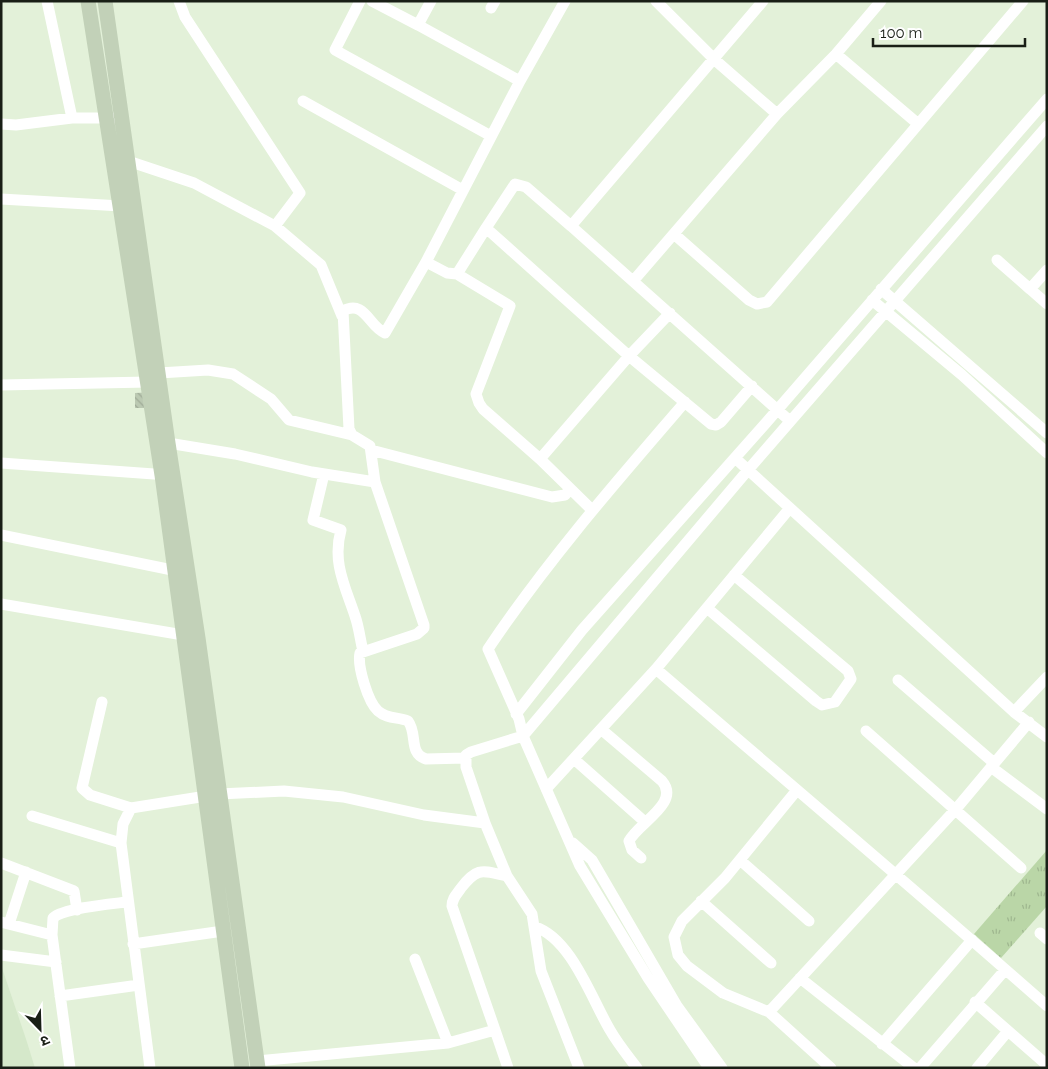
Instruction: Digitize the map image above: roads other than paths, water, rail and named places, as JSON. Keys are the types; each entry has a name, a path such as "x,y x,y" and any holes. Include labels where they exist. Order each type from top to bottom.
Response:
{"street":[{"path":"47,1 72,118"},
{"path":"88,1 113,118 128,162 153,377 168,444 168,475"},
{"path":"105,1 121,206 153,377 212,795 257,1064 448,1043 494,1030"},
{"path":"179,1 185,17 300,192 275,226"},
{"path":"360,1 335,50 491,136"},
{"path":"372,1 520,81"},
{"path":"418,25 431,1"},
{"path":"342,316 343,311 348,309 364,310 382,332 388,331 520,81 565,1"},
{"path":"656,1 715,60 777,114"},
{"path":"571,226 715,60 763,1"},
{"path":"634,280 777,114 836,54 881,1"},
{"path":"674,234 749,300 762,304 767,302 917,123 1023,1"},
{"path":"836,54 917,123"},
{"path":"516,714 582,630 735,458 1047,99"},
{"path":"303,101 462,190"},
{"path":"1,124 16,126 72,118 113,118"},
{"path":"579,1068 541,971 535,928 529,907 507,876 485,823 466,767 466,758 471,752 523,736 748,470 1047,126"},
{"path":"128,162 194,183 275,226 321,265 342,316 349,429 352,435"},
{"path":"457,274 515,184 526,187 634,280 790,422"},
{"path":"1,199 121,206"},
{"path":"486,228 629,356 716,425 752,386"},
{"path":"997,260 1047,304"},
{"path":"426,262 447,273 457,274 510,306 488,358 476,398 483,409 592,510"},
{"path":"1030,289 1047,270"},
{"path":"881,289 1047,433 1038,443"},
{"path":"872,300 1038,443 1047,453"},
{"path":"540,460 629,356 670,313"},
{"path":"1,385 153,377 208,370 233,374 271,399 289,420 352,435 369,443 375,482 424,628 417,634 360,653 360,661 370,702 378,711 388,717 408,721 413,730 417,755 426,760 466,758"},
{"path":"685,402 592,510 530,587 488,649 516,714 523,736 580,866 648,978 709,1068"},
{"path":"168,444 235,454 324,474 375,482"},
{"path":"371,450 552,497 560,497 570,490"},
{"path":"735,458 1014,712 1047,737"},
{"path":"1,463 168,475"},
{"path":"324,474 313,520 341,530 337,546 340,576 356,618 363,651"},
{"path":"546,789 575,760 656,669 790,508"},
{"path":"1,535 181,572"},
{"path":"707,608 816,701 822,705 835,702 851,679 848,671 734,575"},
{"path":"1,604 191,637"},
{"path":"656,669 1047,1006"},
{"path":"1014,712 1047,677"},
{"path":"898,680 993,765 1047,809"},
{"path":"102,702 82,788 90,795 131,808 212,795 254,791 311,793 343,797 424,815 485,823"},
{"path":"769,1012 896,876 956,809 1029,722"},
{"path":"602,730 665,784 668,793 666,800 632,835 628,844 641,858"},
{"path":"866,731 1021,868"},
{"path":"575,760 645,822"},
{"path":"797,790 740,860 677,930 674,937 678,955 687,966 724,993 769,1012 831,1068"},
{"path":"212,795 223,931 242,1068"},
{"path":"131,808 123,824 121,843 127,902 150,1068"},
{"path":"32,816 121,843"},
{"path":"570,840 592,860 677,1006 722,1068"},
{"path":"740,860 809,921"},
{"path":"1,863 74,891 77,910"},
{"path":"507,876 481,871 474,872 453,899 452,906 508,1068"},
{"path":"26,872 5,923 52,935"},
{"path":"70,1068 52,935 54,916 77,910 127,902"},
{"path":"701,902 771,962"},
{"path":"535,928 542,930 554,939 572,961 612,1033 637,1068"},
{"path":"133,944 223,931"},
{"path":"882,1044 972,940"},
{"path":"1,955 56,962"},
{"path":"415,959 448,1043"},
{"path":"920,1068 975,1002 1005,970"},
{"path":"800,978 914,1068"},
{"path":"60,996 139,985"},
{"path":"975,1002 1047,1065"},
{"path":"977,1068 1008,1031"}]}
